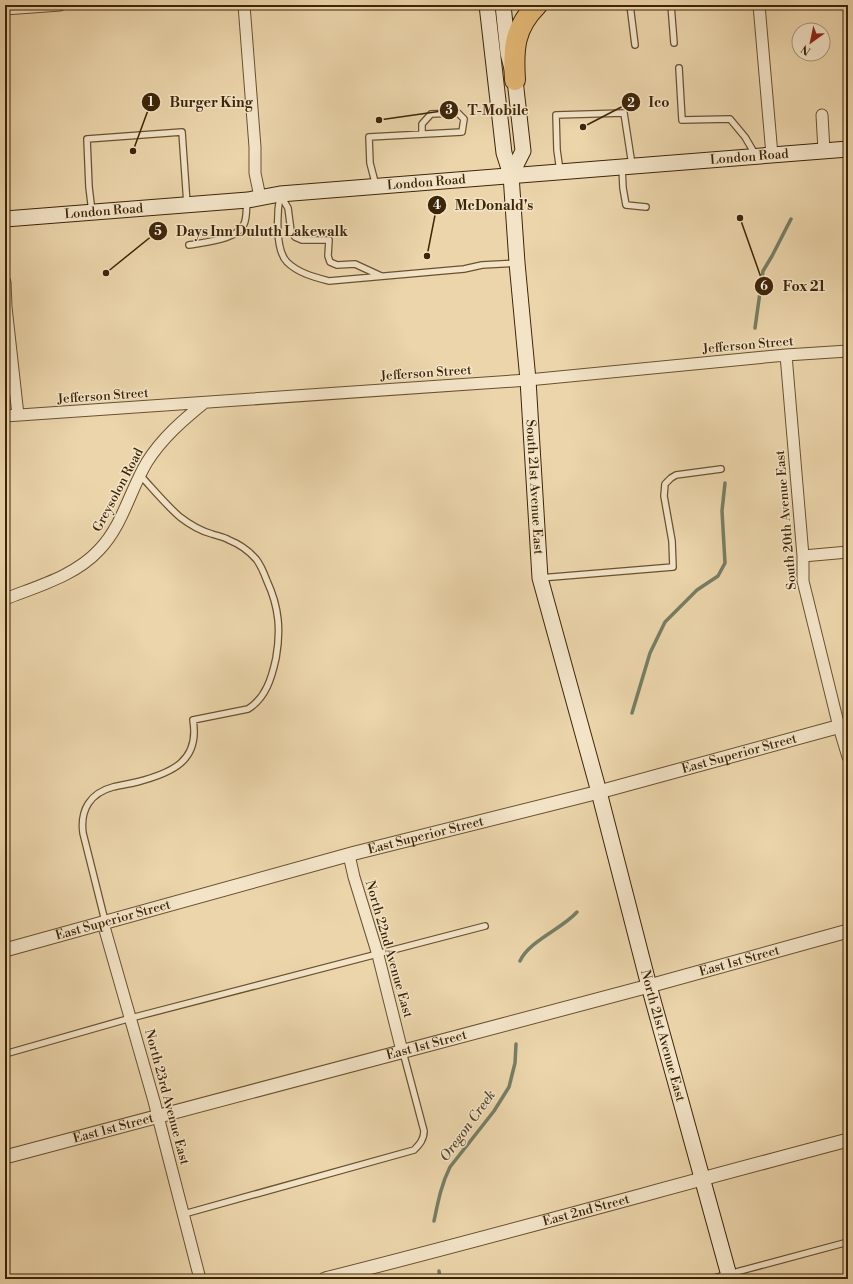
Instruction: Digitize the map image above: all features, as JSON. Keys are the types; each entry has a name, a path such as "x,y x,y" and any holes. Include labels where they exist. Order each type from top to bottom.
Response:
{"highway":[{"path":"515,80 514,53 517,36 525,20 537,5"}],"main road":[{"name":"South 21st Avenue East","path":"487,5 504,153 511,175 517,263 528,380 540,578 599,792"},
{"path":"504,5 508,53 515,80 523,151 511,175"},
{"name":"London Road","path":"5,219 376,186 848,149"},
{"name":"North 21st Avenue East","path":"599,792 649,986 729,1276"}],"street":[{"path":"5,10 60,5"},
{"path":"244,5 255,147 254,198"},
{"path":"759,5 772,155"},
{"path":"822,115 824,151"},
{"path":"5,282 6,307 18,415"},
{"name":"Jefferson Street","path":"5,416 528,380 786,355 848,351"},
{"name":"South 20th Avenue East","path":"786,355 804,581 844,725 848,757"},
{"name":"Greysolon Road","path":"5,598 46,583 77,569 99,550 106,542 121,517 146,463 155,450 176,427 204,403"},
{"path":"803,556 848,552"},
{"name":"East Superior Street","path":"5,950 349,855 599,792 844,725"},
{"name":"North 22nd Avenue East","path":"349,855 354,877 378,954 402,1051"},
{"name":"North 23rd Avenue East","path":"104,922 158,1116 200,1279"},
{"name":"East 1st Street","path":"5,1157 649,986 848,931"},
{"name":"East 2nd Street","path":"325,1279 848,1140"}],"lane":[{"path":"630,5 635,44"},
{"path":"671,5 674,43"},
{"path":"679,68 682,120 730,119 745,137 756,156"},
{"path":"376,186 370,163 369,137 462,132 464,119 458,113 431,114 422,124 422,134"},
{"path":"560,171 557,150 556,114 624,113 627,166 623,188 626,205 646,207"},
{"path":"92,212 89,187 87,139 182,132 187,204"},
{"path":"280,194 277,209 280,249 286,261 295,269 308,275 329,281 464,269 482,265 517,263"},
{"path":"280,194 288,208 291,231 295,237 302,240 328,240 328,256 330,262 336,265 355,264 381,276"},
{"path":"189,245 216,240 239,232 244,224 254,198"},
{"path":"540,578 673,567 672,541 664,496 665,484 671,478 676,476 721,469"},
{"path":"104,922 83,833 82,823 86,807 89,802 105,790 154,776 175,767 184,761 193,744 195,731 193,720 248,710 260,700 265,692 272,673 277,651 279,632 279,619 274,597 256,558 229,539 211,534 180,517 140,475"},
{"path":"5,1054 131,1018 485,926"},
{"path":"184,1214 414,1150 421,1143 424,1137 424,1131 402,1051"},
{"path":"710,1279 729,1276 848,1242"}],"waterway":[{"name":"Oregon Creek","path":"755,328 763,271 791,219"},
{"name":"Oregon Creek","path":"632,713 650,653 665,622 697,590 718,576 725,563 722,511 725,483"},
{"name":"Oregon Creek","path":"520,961 531,947 577,912"},
{"name":"Oregon Creek","path":"434,1221 438,1200 450,1167 494,1111 509,1087 515,1063 516,1044"},
{"name":"Oregon Creek","path":"439,1271 440,1279"}],"place":[{"name":"T-Mobile","path":"379,120"},
{"name":"Ico","path":"583,127"},
{"name":"Burger King","path":"133,151"},
{"name":"Fox 21","path":"740,218"},
{"name":"McDonald's","path":"427,256"},
{"name":"Days Inn Duluth Lakewalk","path":"106,273"}]}
